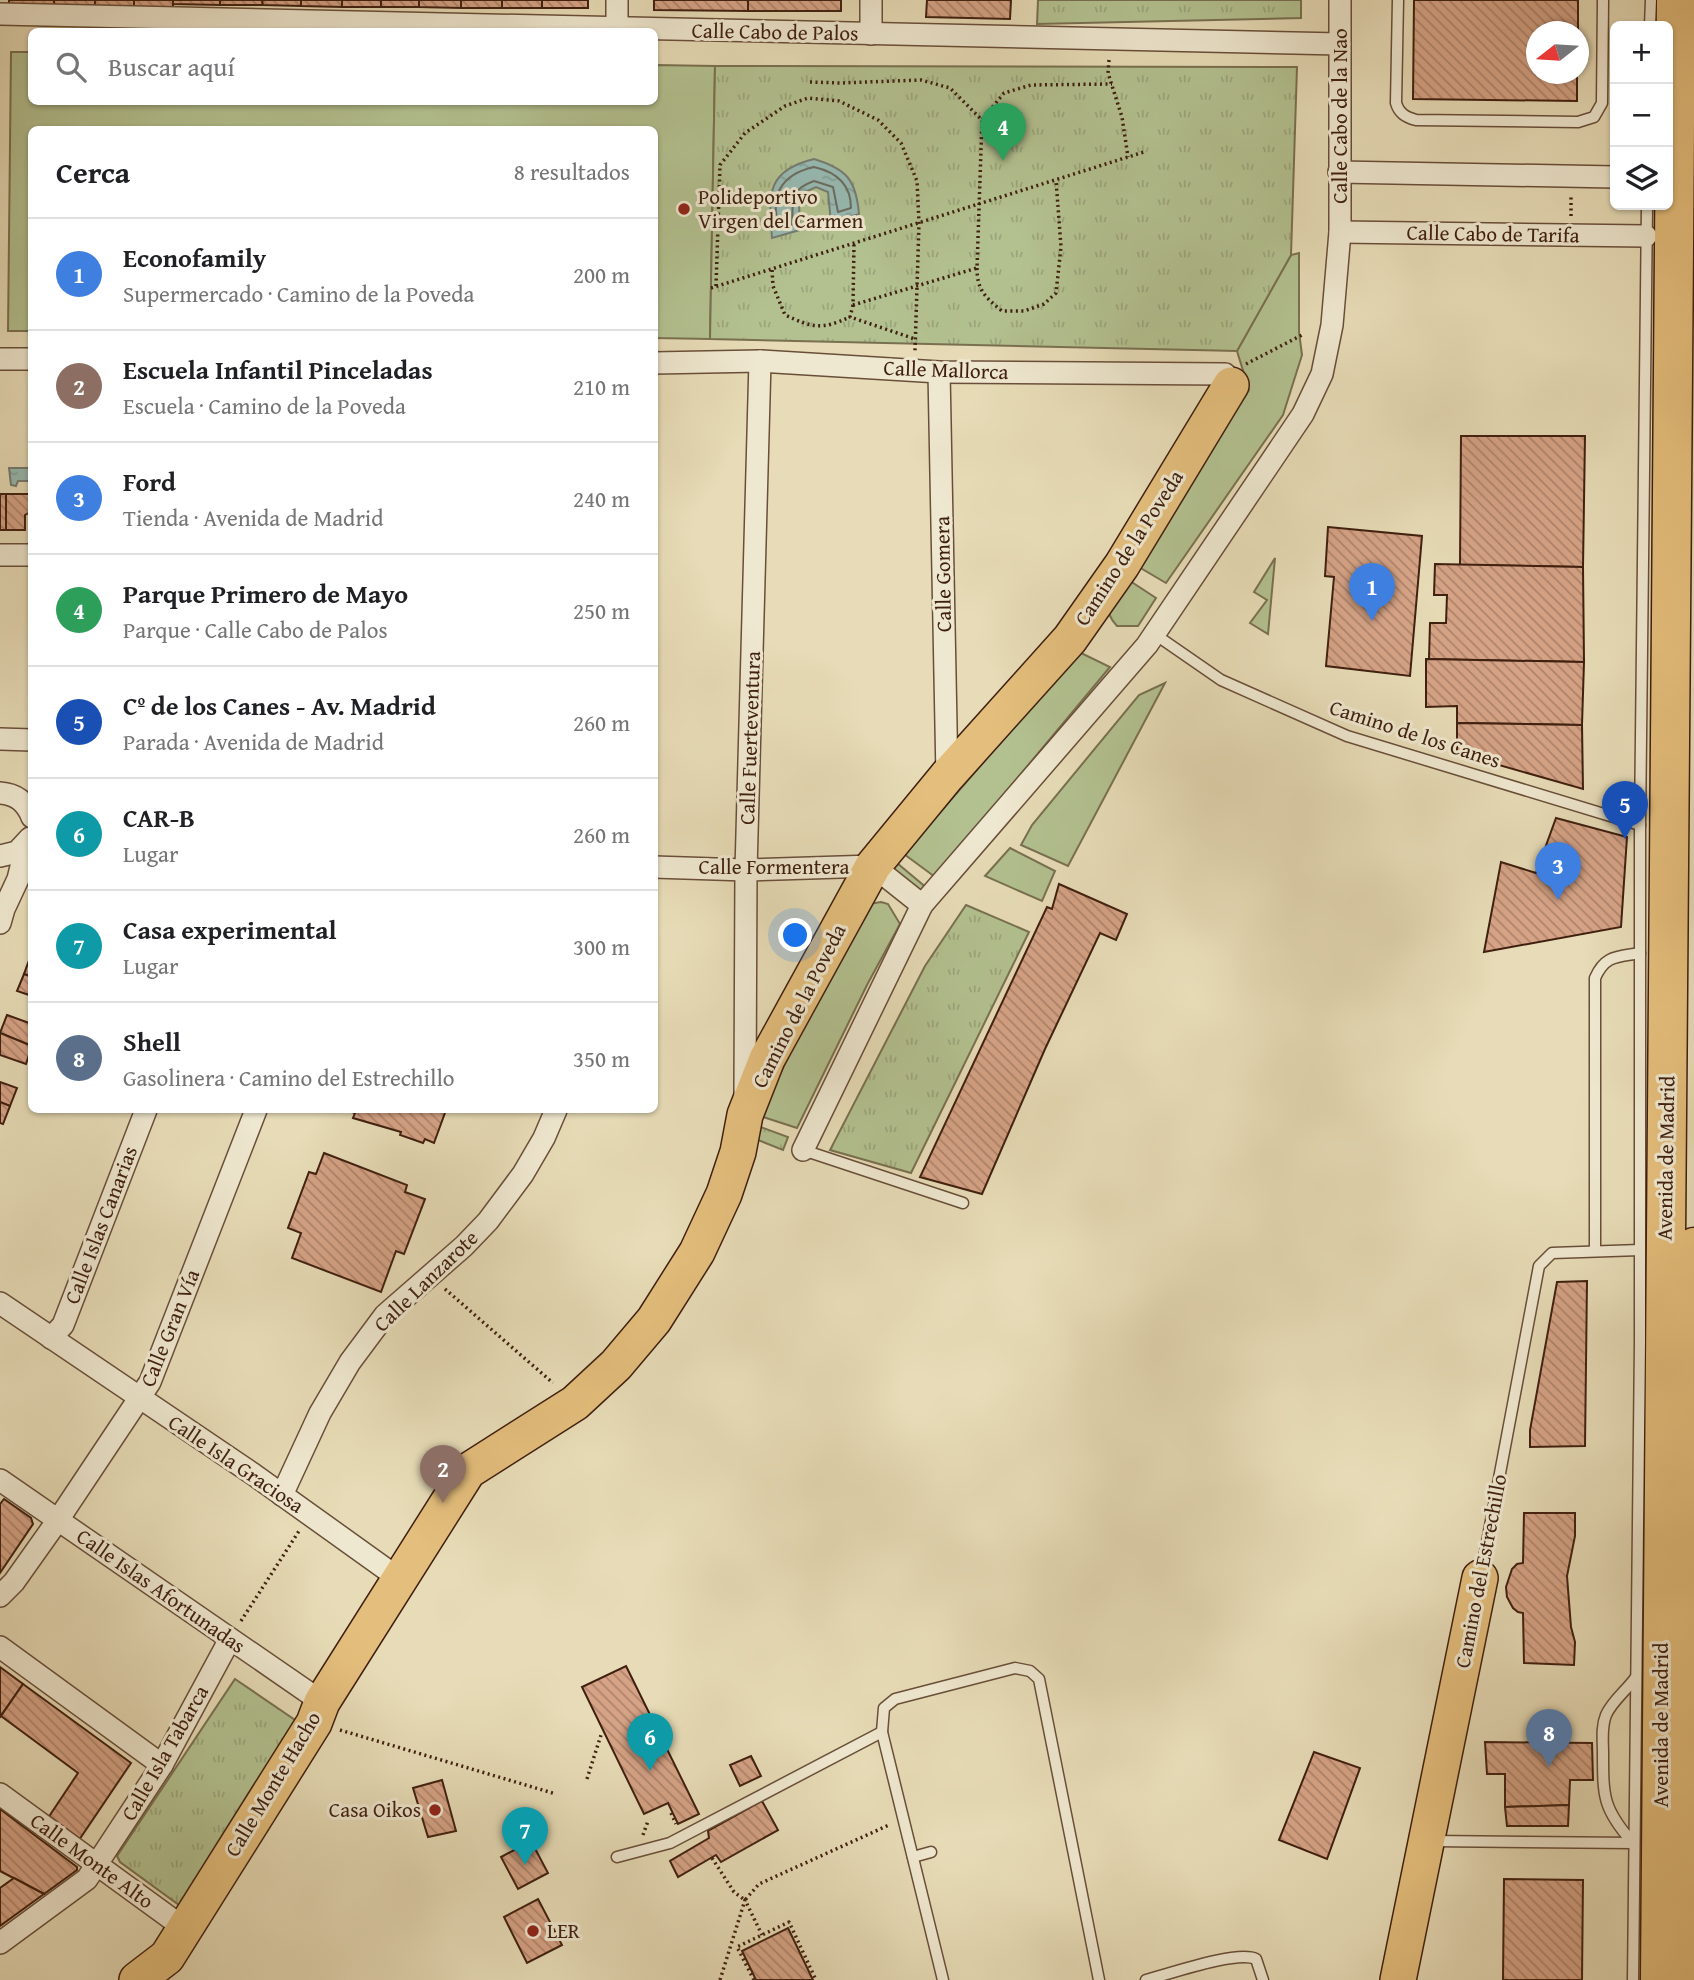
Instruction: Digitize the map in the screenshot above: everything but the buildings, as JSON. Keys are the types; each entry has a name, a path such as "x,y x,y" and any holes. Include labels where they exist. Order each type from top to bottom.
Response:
{"highway":[{"name":"Avenida de Madrid","path":"1660,1980 1676,0"},
{"name":"Avenida de Madrid","path":"1689,1980 1694,1247"}],"main road":[{"name":"Camino de la Poveda","path":"401,1580 468,1471 575,1403 616,1365 654,1321 697,1252 724,1194 738,1152 745,1115 767,1059 873,866 947,776 1070,639 1122,565 1228,379"},
{"name":"Camino del Estrechillo","path":"1398,1980 1480,1578"},
{"name":"Calle Monte Hacho","path":"137,1980 167,1957 401,1580"}],"street":[{"path":"617,0 617,28"},
{"path":"871,0 871,34"},
{"name":"Calle Cabo de la Nao","path":"1340,0 1340,232"},
{"name":"Calle Cabo de Palos","path":"0,14 617,28"},
{"name":"Calle Cabo de Palos","path":"658,29 1340,44"},
{"path":"1339,172 1610,177"},
{"path":"803,1150 922,905 1147,645 1303,414 1322,374 1332,325 1340,232"},
{"name":"Calle Cabo de Tarifa","path":"1340,232 1646,236"},
{"path":"0,359 28,359"},
{"name":"Calle Mallorca","path":"658,363 760,361 939,372 1228,379"},
{"name":"Calle Fuerteventura","path":"745,1115 746,870 760,361"},
{"name":"Calle Gomera","path":"939,372 947,776"},
{"path":"0,555 28,555"},
{"path":"0,739 28,740"},
{"path":"0,792 22,800 28,810"},
{"path":"0,856 17,852 28,846"},
{"path":"2,916 28,848"},
{"name":"Calle Formentera","path":"658,867 746,870 873,866 922,905"},
{"path":"0,876 2,916"},
{"name":"Calle Islas Canarias","path":"51,1338 63,1325 145,1113"},
{"name":"Calle Gran Vía","path":"0,1596 14,1582 58,1520 150,1382 255,1113"},
{"name":"Calle Lanzarote","path":"282,1495 320,1413 350,1362 385,1315 464,1246 495,1212 523,1174 555,1113"},
{"name":"Calle Isla Graciosa","path":"0,1303 310,1514 401,1580"},
{"name":"Calle Islas Afortunadas","path":"0,1480 230,1639 318,1713"},
{"name":"Calle Isla Tabarca","path":"0,1943 87,1879 162,1765 230,1639"},
{"path":"0,1647 162,1765"},
{"name":"Calle Monte Alto","path":"0,1794 184,1928"}],"lane":[{"path":"1398,0 1396,103 1403,115 1416,120 1578,122 1594,117 1602,103 1603,0"},
{"path":"1650,21 1651,0"},
{"path":"1633,1980 1647,210"},
{"name":"Camino de los Canes","path":"1153,633 1221,680 1347,736 1640,825"},
{"path":"1595,1251 1595,978 1601,965 1612,958 1640,953"},
{"path":"803,1150 962,1203"},
{"name":"Camino del Estrechillo","path":"1480,1578 1539,1266 1552,1253 1640,1250"},
{"path":"943,1980 882,1732 884,1709 895,1699 1015,1668 1030,1671 1039,1679 1099,1980"},
{"path":"1633,1843 1616,1824 1604,1799 1603,1728 1605,1716 1611,1706 1628,1690 1637,1676"},
{"path":"617,1857 670,1843 882,1732"},
{"path":"1427,1841 1633,1843"},
{"path":"913,1857 931,1853"},
{"path":"1146,1980 1249,1956 1256,1959 1264,1980"}],"path":[{"path":"1109,39 1108,73 1122,117 1128,157"},
{"path":"810,82 921,80 950,89 982,120"},
{"path":"1056,180 1061,247 1056,293 1044,304 1024,311 1002,311 987,299 977,284 982,120 1004,93 1031,85 1112,84"},
{"path":"915,371 919,223 917,181 901,143 878,120 839,101 808,99 785,106 745,133 720,165 714,287 772,268 919,223 1144,152"},
{"path":"1570,235 1572,177"},
{"path":"850,317 853,305 854,243"},
{"path":"772,268 773,286 785,315 807,325 827,327 850,317 915,339"},
{"path":"853,305 977,268"},
{"path":"1228,379 1304,334"},
{"path":"429,1275 575,1403"},
{"path":"230,1639 310,1514"},
{"path":"318,1713 556,1794"},
{"path":"587,1779 601,1735"},
{"path":"720,1980 745,1900 759,1884 904,1819"},
{"path":"712,1858 734,1892 745,1900 762,1935"},
{"path":"754,1980 737,1947 789,1922 817,1980"}],"green space":[{"path":"1038,0 1301,0 1301,18 1037,24"},
{"name":"Polideportivo Virgen del Carmen","path":"11,52 28,52 28,105 658,105 658,65 715,66 710,339 658,338 658,126 28,126 28,331 8,331"},
{"path":"715,66 1297,67 1291,255 1237,351 710,339"},
{"path":"1299,253 1299,332 1302,355 1283,415 1166,583 1132,563 1249,390 1237,351 1291,255"},
{"path":"1275,558 1268,634 1250,623 1267,600 1254,592"},
{"path":"1124,577 1156,598 1138,626 1117,626 1109,613 1112,595"},
{"path":"1079,652 1110,667 935,877 904,854"},
{"path":"1165,683 1068,866 1021,845 1032,825 1139,695"},
{"path":"1010,848 1055,871 1042,901 985,876"},
{"path":"897,863 928,889 915,892 892,872"},
{"path":"869,904 888,904 900,924 797,1128 760,1116 836,957"},
{"path":"966,905 1029,932 911,1173 830,1150 925,966"},
{"path":"758,1126 788,1137 783,1150 753,1138"},
{"path":"235,1679 298,1722 179,1905 120,1862 117,1856"}],"water":[{"path":"814,159 835,167 848,178 855,192 859,214 831,223 828,192 816,187 805,192 799,201 800,230 772,238 771,197 778,178 786,170"},
{"path":"9,468 28,468 28,481 18,481 16,486 11,485"}],"place":[{"name":"Parque Primero de Mayo","path":"1003,161"},
{"name":"Polideportivo Virgen del Carmen","path":"684,209"},
{"name":"Econofamily","path":"1372,621"},
{"name":"Cº de los Canes - Av. Madrid","path":"1625,839"},
{"name":"Ford","path":"1558,900"},
{"name":"Escuela Infantil Pinceladas","path":"443,1503"},
{"name":"Shell","path":"1549,1767"},
{"name":"CAR-B","path":"650,1771"},
{"name":"Casa Oikos","path":"435,1810"},
{"name":"Casa experimental","path":"525,1865"},
{"name":"LER","path":"533,1931"}]}
